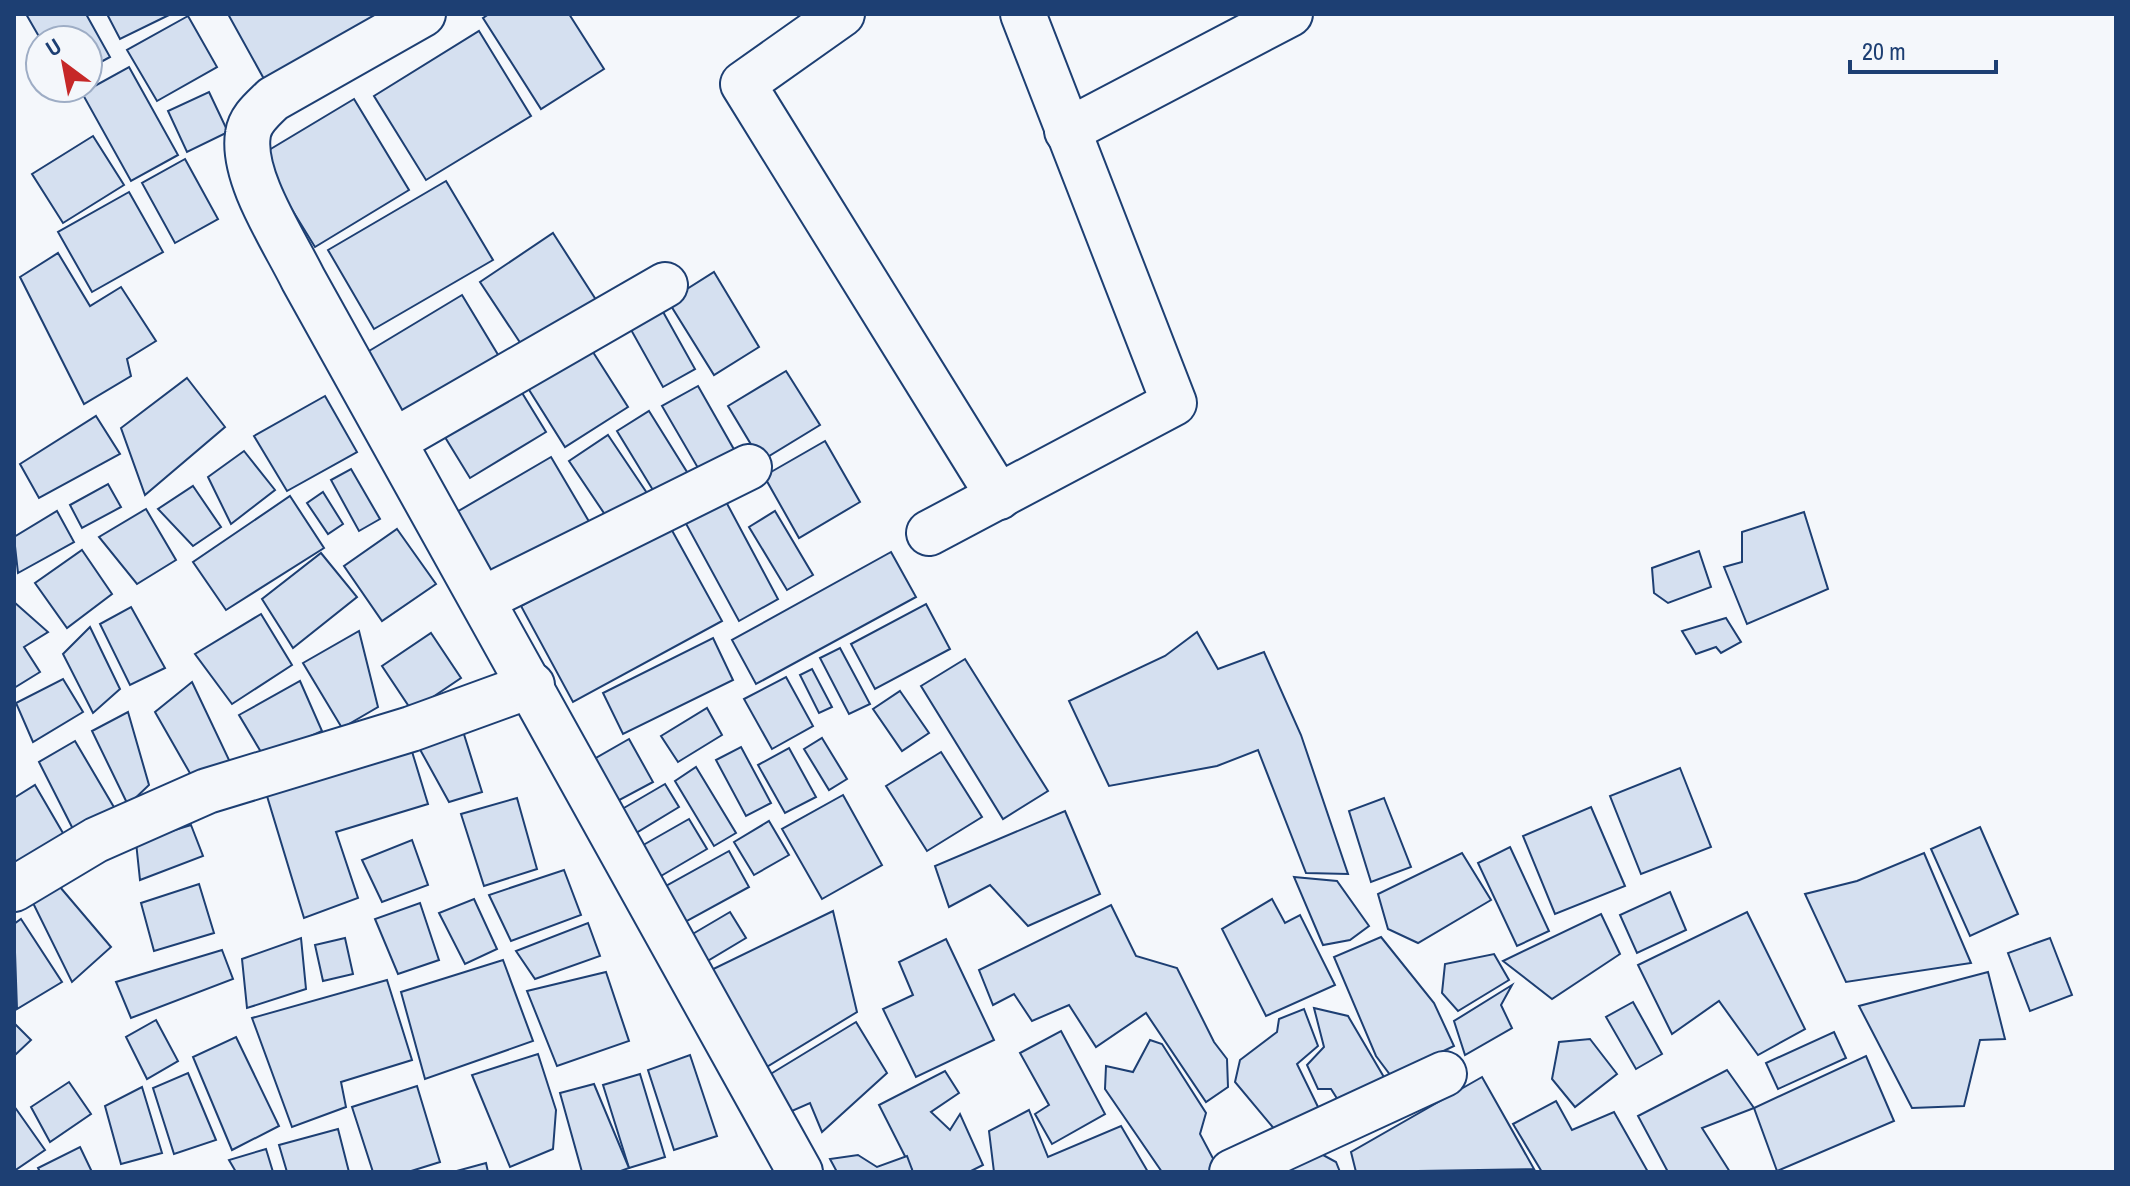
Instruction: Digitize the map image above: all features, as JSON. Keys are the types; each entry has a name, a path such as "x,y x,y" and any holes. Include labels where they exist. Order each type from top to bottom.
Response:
{"street":[{"path":"423,14 273,99 256,116 248,134 251,174 303,279 532,685 800,1172"},
{"path":"842,14 743,84 999,497"},
{"path":"929,533 1174,403 1023,14"},
{"path":"1067,131 1290,14"},
{"path":"394,441 665,285"},
{"path":"483,599 749,467"},
{"path":"14,889 96,840 207,791 411,729 532,685"},
{"path":"1232,1172 1444,1074"}],"building":[{"path":"26,14 86,14 92,24 32,24"},
{"path":"107,14 171,14 120,39"},
{"path":"228,14 379,14 269,88"},
{"path":"489,14 569,14 604,69 541,109 483,18"},
{"path":"188,16 217,67 157,101 127,50"},
{"path":"479,31 531,116 426,180 374,96"},
{"path":"104,46 110,57 104,60"},
{"path":"129,67 178,155 131,181 88,104 104,104 104,81"},
{"path":"209,92 228,132 187,152 168,111"},
{"path":"354,99 409,190 315,247 259,156"},
{"path":"93,136 124,185 63,223 32,174"},
{"path":"185,159 218,219 175,243 142,183"},
{"path":"446,181 493,260 374,329 328,250"},
{"path":"129,192 163,252 92,292 58,232"},
{"path":"553,233 600,306 527,353 480,282"},
{"path":"58,253 90,306 121,287 156,341 127,359 131,376 84,404 20,277"},
{"path":"714,272 759,347 714,375 668,301"},
{"path":"462,295 503,363 404,423 364,354"},
{"path":"662,310 695,369 663,387 630,328"},
{"path":"584,338 628,407 565,447 521,377"},
{"path":"786,371 820,425 761,461 728,406"},
{"path":"187,378 225,427 145,495 121,428"},
{"path":"516,383 546,432 470,478 440,429"},
{"path":"698,386 740,460 705,480 662,406"},
{"path":"325,396 357,452 287,491 254,436"},
{"path":"649,411 692,480 659,500 617,431"},
{"path":"96,416 120,454 39,498 20,464"},
{"path":"608,435 653,502 614,528 569,461"},
{"path":"825,441 860,502 799,538 764,476"},
{"path":"244,451 275,490 231,524 208,477"},
{"path":"551,457 594,530 499,586 455,513"},
{"path":"351,469 380,519 359,531 331,480"},
{"path":"108,484 121,507 82,528 70,505"},
{"path":"193,486 221,527 193,546 158,509"},
{"path":"323,492 343,524 328,534 307,503"},
{"path":"290,496 324,548 226,610 193,562"},
{"path":"724,498 778,599 739,621 684,520"},
{"path":"146,509 176,560 137,584 99,537"},
{"path":"57,511 74,542 18,573 14,537"},
{"path":"775,511 813,575 787,590 749,527"},
{"path":"1804,512 1828,589 1747,624 1724,567 1742,562 1742,532"},
{"path":"669,525 722,621 573,702 521,606"},
{"path":"397,529 436,584 382,621 344,566"},
{"path":"82,550 112,594 67,628 35,583"},
{"path":"1699,551 1711,587 1668,603 1654,593 1652,568"},
{"path":"891,552 916,597 756,684 732,640"},
{"path":"321,553 357,597 293,648 262,599"},
{"path":"14,602 48,632 24,647 40,672 14,688"},
{"path":"926,604 950,649 875,689 851,644"},
{"path":"131,607 165,668 130,685 100,624"},
{"path":"261,614 292,665 232,704 195,654"},
{"path":"1726,618 1741,642 1721,653 1716,647 1696,654 1682,631"},
{"path":"90,627 120,689 93,713 63,654"},
{"path":"359,631 378,707 342,728 303,663"},
{"path":"1197,632 1218,669 1264,652 1301,735 1348,874 1306,873 1258,750 1217,766 1109,786 1069,701 1165,656"},
{"path":"431,633 461,678 412,711 382,666"},
{"path":"713,638 733,680 623,734 603,693"},
{"path":"840,648 870,704 849,714 820,658"},
{"path":"965,659 1048,791 1003,819 921,686"},
{"path":"812,669 832,707 819,713 800,675"},
{"path":"786,677 813,726 772,749 744,699"},
{"path":"63,679 83,712 33,742 16,703"},
{"path":"300,681 322,731 264,757 239,715"},
{"path":"192,682 230,762 195,782 155,712"},
{"path":"900,691 929,733 902,751 873,709"},
{"path":"707,708 722,735 678,762 661,736"},
{"path":"128,712 149,785 128,805 92,731"},
{"path":"462,728 482,792 449,802 417,744"},
{"path":"822,738 847,779 829,790 804,749"},
{"path":"629,739 653,782 612,804 589,762"},
{"path":"75,741 115,809 75,833 39,762"},
{"path":"410,745 428,804 336,832 358,898 304,918 267,796"},
{"path":"741,747 771,803 746,816 716,760"},
{"path":"789,748 816,797 785,813 758,765"},
{"path":"941,752 982,817 927,851 886,786"},
{"path":"696,767 736,833 714,846 675,781"},
{"path":"1680,768 1711,847 1641,874 1610,796"},
{"path":"665,784 679,807 631,836 617,812"},
{"path":"35,785 67,840 14,872 14,798"},
{"path":"843,795 882,865 822,899 782,829"},
{"path":"517,798 537,869 484,886 461,814"},
{"path":"1384,798 1411,867 1371,882 1349,811"},
{"path":"1591,807 1625,886 1555,914 1523,836"},
{"path":"1065,811 1100,894 1028,926 990,885 949,907 935,866"},
{"path":"689,819 707,849 649,883 631,852"},
{"path":"769,821 789,855 754,875 734,842"},
{"path":"191,825 203,856 140,880 136,842"},
{"path":"1980,827 2018,914 1970,936 1931,849"},
{"path":"412,840 428,885 382,902 362,860"},
{"path":"1510,847 1549,931 1517,946 1478,863"},
{"path":"729,851 749,887 676,927 657,891"},
{"path":"1462,853 1491,900 1418,943 1388,929 1378,894"},
{"path":"1924,853 1971,963 1846,982 1805,894 1857,881"},
{"path":"564,870 581,915 511,941 489,895"},
{"path":"1294,877 1337,881 1369,926 1350,940 1323,945"},
{"path":"199,884 214,933 154,951 141,903"},
{"path":"60,887 111,947 72,982 32,901"},
{"path":"1670,892 1686,930 1637,953 1620,915"},
{"path":"474,899 497,949 465,964 439,913"},
{"path":"1272,899 1285,923 1300,915 1335,985 1266,1016 1222,929"},
{"path":"420,903 439,960 398,974 375,919"},
{"path":"1111,905 1136,956 1177,968 1214,1042 1227,1059 1228,1087 1206,1102 1146,1013 1096,1047 1069,1005 1032,1021 1014,994 993,1005 979,970"},
{"path":"833,911 857,1012 757,1073 701,975"},
{"path":"730,912 746,938 694,969 679,942"},
{"path":"1747,912 1805,1029 1758,1055 1719,1001 1672,1034 1638,965"},
{"path":"1601,914 1620,954 1552,999 1503,961"},
{"path":"21,919 62,982 17,1009 14,924"},
{"path":"588,923 600,956 535,979 516,951"},
{"path":"1381,937 1434,1003 1454,1046 1391,1076 1376,1056 1334,957"},
{"path":"301,938 306,989 247,1008 242,959"},
{"path":"345,938 353,974 323,981 315,945"},
{"path":"2050,938 2072,995 2030,1011 2008,953"},
{"path":"946,939 994,1040 916,1077 883,1009 913,995 899,962"},
{"path":"222,950 233,979 131,1018 116,982"},
{"path":"1494,954 1509,980 1458,1011 1442,993 1445,964"},
{"path":"503,960 533,1041 425,1079 401,992"},
{"path":"606,972 629,1041 557,1066 527,991"},
{"path":"1988,972 2005,1039 1980,1040 1964,1106 1912,1108 1859,1006"},
{"path":"387,980 412,1060 341,1082 346,1107 292,1127 252,1018"},
{"path":"1512,985 1501,1005 1512,1028 1465,1055 1454,1021"},
{"path":"1633,1002 1662,1054 1636,1069 1606,1017"},
{"path":"1314,1008 1348,1016 1388,1084 1345,1111 1331,1089 1318,1089 1307,1065 1324,1047"},
{"path":"1304,1009 1318,1046 1297,1064 1320,1111 1281,1137 1235,1082 1240,1060 1277,1032 1279,1019"},
{"path":"156,1020 178,1061 147,1079 126,1037"},
{"path":"856,1022 887,1073 822,1132 810,1103 785,1114 764,1078"},
{"path":"14,1023 31,1040 14,1056"},
{"path":"1061,1031 1105,1114 1052,1144 1035,1114 1049,1105 1020,1053"},
{"path":"1834,1032 1846,1058 1778,1089 1766,1063"},
{"path":"236,1037 279,1126 232,1150 193,1057"},
{"path":"1590,1039 1617,1074 1575,1107 1552,1079 1559,1042"},
{"path":"1150,1040 1162,1044 1206,1113 1200,1134 1217,1166 1208,1172 1162,1172 1105,1089 1106,1066 1133,1072"},
{"path":"538,1054 556,1110 553,1149 510,1167 472,1075"},
{"path":"690,1055 717,1136 674,1150 648,1070"},
{"path":"1866,1056 1894,1121 1777,1171 1754,1108"},
{"path":"1727,1070 1754,1108 1702,1128 1730,1172 1668,1172 1638,1116"},
{"path":"945,1071 959,1093 931,1112 950,1130 960,1114 983,1165 969,1172 913,1172 879,1105"},
{"path":"188,1073 216,1140 174,1154 153,1088"},
{"path":"640,1074 665,1157 629,1168 603,1085"},
{"path":"1482,1077 1534,1169 1356,1172 1351,1152"},
{"path":"69,1082 91,1114 50,1142 31,1107"},
{"path":"594,1084 629,1168 618,1172 582,1172 560,1093"},
{"path":"417,1086 440,1162 408,1172 373,1172 352,1107"},
{"path":"142,1087 162,1153 121,1164 105,1106"},
{"path":"1556,1101 1572,1130 1614,1112 1648,1172 1542,1172 1513,1124"},
{"path":"14,1106 45,1150 14,1171"},
{"path":"1029,1110 1048,1157 1121,1126 1148,1172 994,1172 989,1131"},
{"path":"338,1129 349,1172 287,1172 279,1145"},
{"path":"80,1147 92,1172 40,1172 38,1168"},
{"path":"266,1149 273,1172 236,1172 229,1160"},
{"path":"1312,1149 1336,1162 1340,1172 1261,1172"},
{"path":"858,1155 877,1167 907,1156 913,1172 837,1172 830,1159"},
{"path":"486,1163 488,1172 453,1172"}]}
